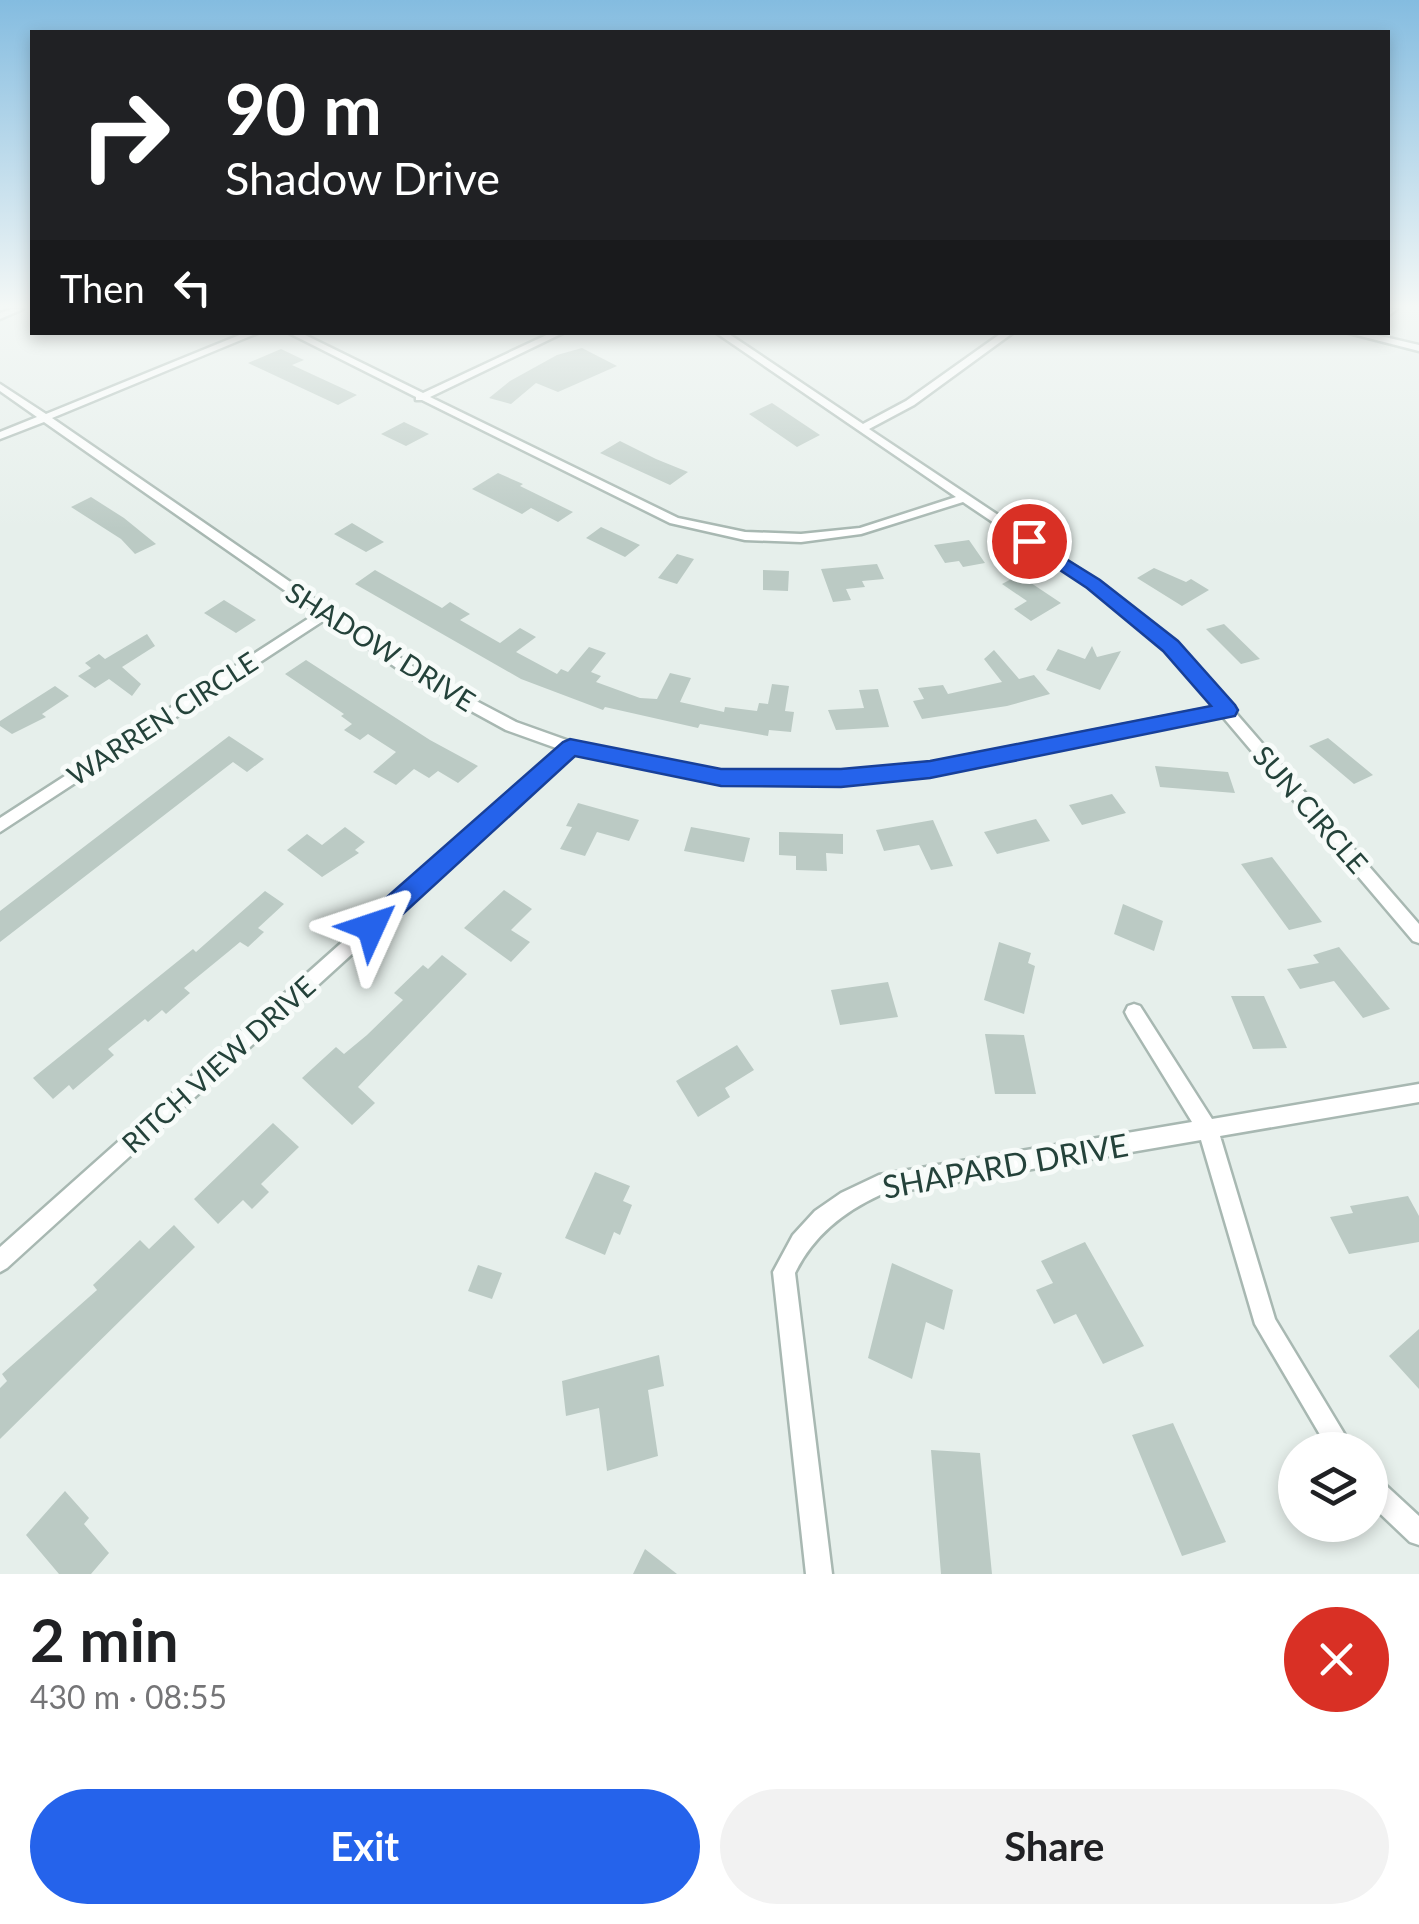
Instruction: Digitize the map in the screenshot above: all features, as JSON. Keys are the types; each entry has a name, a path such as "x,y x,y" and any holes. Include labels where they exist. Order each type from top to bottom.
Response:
{"street":[{"path":"0,436 133,382"},
{"path":"390,382 674,521 744,536 801,538 861,532 964,498"},
{"path":"420,398 453,382"},
{"name":"SUN CIRCLE","path":"795,382 1093,584 1155,634 1227,710 1419,936"},
{"path":"863,428 939,382"},
{"name":"SHADOW DRIVE","path":"0,387 432,683 511,726 570,747 721,778 841,778 930,769 1227,710"},
{"name":"WARREN CIRCLE","path":"0,826 326,613"},
{"name":"RITCH VIEW DRIVE","path":"0,1261 570,747"},
{"path":"1134,1012 1208,1130 1266,1324 1328,1432"},
{"path":"1208,1130 1419,1093"},
{"name":"SHAPARD DRIVE","path":"819,1574 784,1272 795,1246 844,1199 879,1184 1208,1130"},
{"path":"1388,1505 1419,1534"}],"building":[{"path":"290,382 330,382 357,395 338,405"},
{"path":"508,382 580,382 558,392 536,383 511,404 489,398"},
{"path":"772,403 820,435 797,447 749,414"},
{"path":"404,422 429,434 406,446 381,434"},
{"path":"620,441 688,472 670,485 600,453"},
{"path":"498,473 573,512 558,522 531,508 522,514 472,489"},
{"path":"91,497 156,544 135,554 121,539 71,507"},
{"path":"352,523 384,542 366,552 334,534"},
{"path":"601,527 640,545 625,557 586,538"},
{"path":"969,540 985,563 963,567 959,561 945,563 934,545"},
{"path":"677,554 694,559 677,584 658,578"},
{"path":"877,564 884,579 862,581 865,587 846,589 851,600 833,602 821,569"},
{"path":"1154,568 1186,582 1191,579 1209,590 1182,606 1137,578"},
{"path":"375,570 442,608 450,602 470,614 460,620 500,643 520,628 536,637 516,652 557,674 561,669 568,672 589,647 606,653 591,672 601,676 596,682 640,698 657,699 670,673 691,678 680,702 724,712 725,707 757,711 759,703 768,704 772,684 789,686 785,711 794,712 791,732 769,730 768,736 700,724 698,728 605,707 603,710 521,679 355,584"},
{"path":"763,570 789,571 788,591 763,590"},
{"path":"1019,575 1061,603 1031,621 1014,609 1027,601 1002,584"},
{"path":"224,600 256,620 236,633 204,613"},
{"path":"1224,624 1260,659 1241,664 1206,629"},
{"path":"147,634 155,646 122,667 141,684 132,696 109,679 95,688 78,676 91,668 85,663 99,654 105,659"},
{"path":"1092,646 1097,657 1121,651 1100,690 1046,670 1058,649 1085,659"},
{"path":"994,650 1019,679 1034,675 1050,694 1007,706 922,719 913,701 924,699 918,688 943,685 948,694 1002,682 984,659"},
{"path":"306,660 430,740 478,766 458,783 438,771 429,778 414,769 396,785 373,772 396,752 368,734 360,740 344,730 352,724 341,716 344,714 285,674"},
{"path":"55,686 69,696 42,714 46,717 12,734 0,726 0,721"},
{"path":"878,689 889,727 836,730 828,710 864,708 859,690"},
{"path":"229,736 264,759 247,772 233,762 0,942 0,911"},
{"path":"1328,738 1373,775 1354,784 1309,746"},
{"path":"1155,766 1228,772 1235,793 1160,787"},
{"path":"1112,794 1126,813 1082,825 1069,805"},
{"path":"578,803 639,820 629,841 597,832 585,856 560,849 572,827 566,826"},
{"path":"1036,819 1050,841 997,854 984,832"},
{"path":"933,820 953,866 931,870 919,845 884,851 876,830"},
{"path":"345,827 365,842 355,850 359,853 322,877 287,850 307,834 322,845"},
{"path":"691,827 750,838 744,862 684,851"},
{"path":"779,832 843,834 843,854 826,853 827,871 796,870 796,856 779,855"},
{"path":"1272,857 1322,922 1289,930 1241,864"},
{"path":"504,890 532,909 511,930 530,942 511,962 464,928"},
{"path":"265,891 284,904 258,928 264,932 248,947 240,942 184,988 190,993 166,1014 162,1010 148,1022 145,1019 108,1049 114,1055 73,1090 69,1085 53,1099 33,1078 193,949 196,952"},
{"path":"1123,904 1163,921 1154,951 1114,934"},
{"path":"999,942 1031,953 1028,963 1035,966 1024,1014 984,1000"},
{"path":"1339,947 1390,1009 1363,1018 1334,981 1300,989 1287,969 1319,963 1313,955"},
{"path":"442,955 467,974 358,1087 375,1103 352,1125 302,1078 336,1047 344,1054 367,1035 403,1000 394,993 423,965 428,969"},
{"path":"888,982 898,1017 840,1025 831,990"},
{"path":"1231,996 1264,996 1287,1048 1253,1049"},
{"path":"985,1034 1024,1035 1036,1094 995,1094"},
{"path":"737,1045 754,1070 725,1088 730,1097 698,1117 676,1081"},
{"path":"273,1123 299,1147 261,1184 269,1192 252,1209 243,1200 218,1224 194,1199"},
{"path":"595,1172 630,1186 623,1201 632,1205 620,1235 614,1232 605,1255 565,1238"},
{"path":"1408,1196 1419,1216 1419,1242 1349,1254 1330,1217 1353,1213 1350,1206"},
{"path":"174,1225 195,1247 0,1439 0,1388 7,1381 2,1374 97,1290 93,1285 140,1240 149,1249"},
{"path":"1085,1242 1144,1346 1103,1364 1076,1314 1054,1324 1036,1290 1053,1283 1041,1261"},
{"path":"892,1263 953,1290 944,1330 926,1322 912,1379 868,1358"},
{"path":"478,1265 502,1273 492,1299 468,1291"},
{"path":"1419,1329 1419,1389 1389,1356"},
{"path":"659,1355 664,1386 648,1390 658,1456 607,1471 599,1408 566,1416 562,1381"},
{"path":"1173,1423 1226,1542 1182,1556 1132,1435"},
{"path":"931,1450 980,1453 992,1574 941,1574"},
{"path":"65,1491 89,1518 84,1524 109,1553 91,1574 59,1574 26,1535"},
{"path":"645,1549 677,1574 633,1574"}],"route":[{"path":"371,927 570,747 721,778 841,778 930,769 1227,710 1170,646 1093,584 1029,541"}]}
